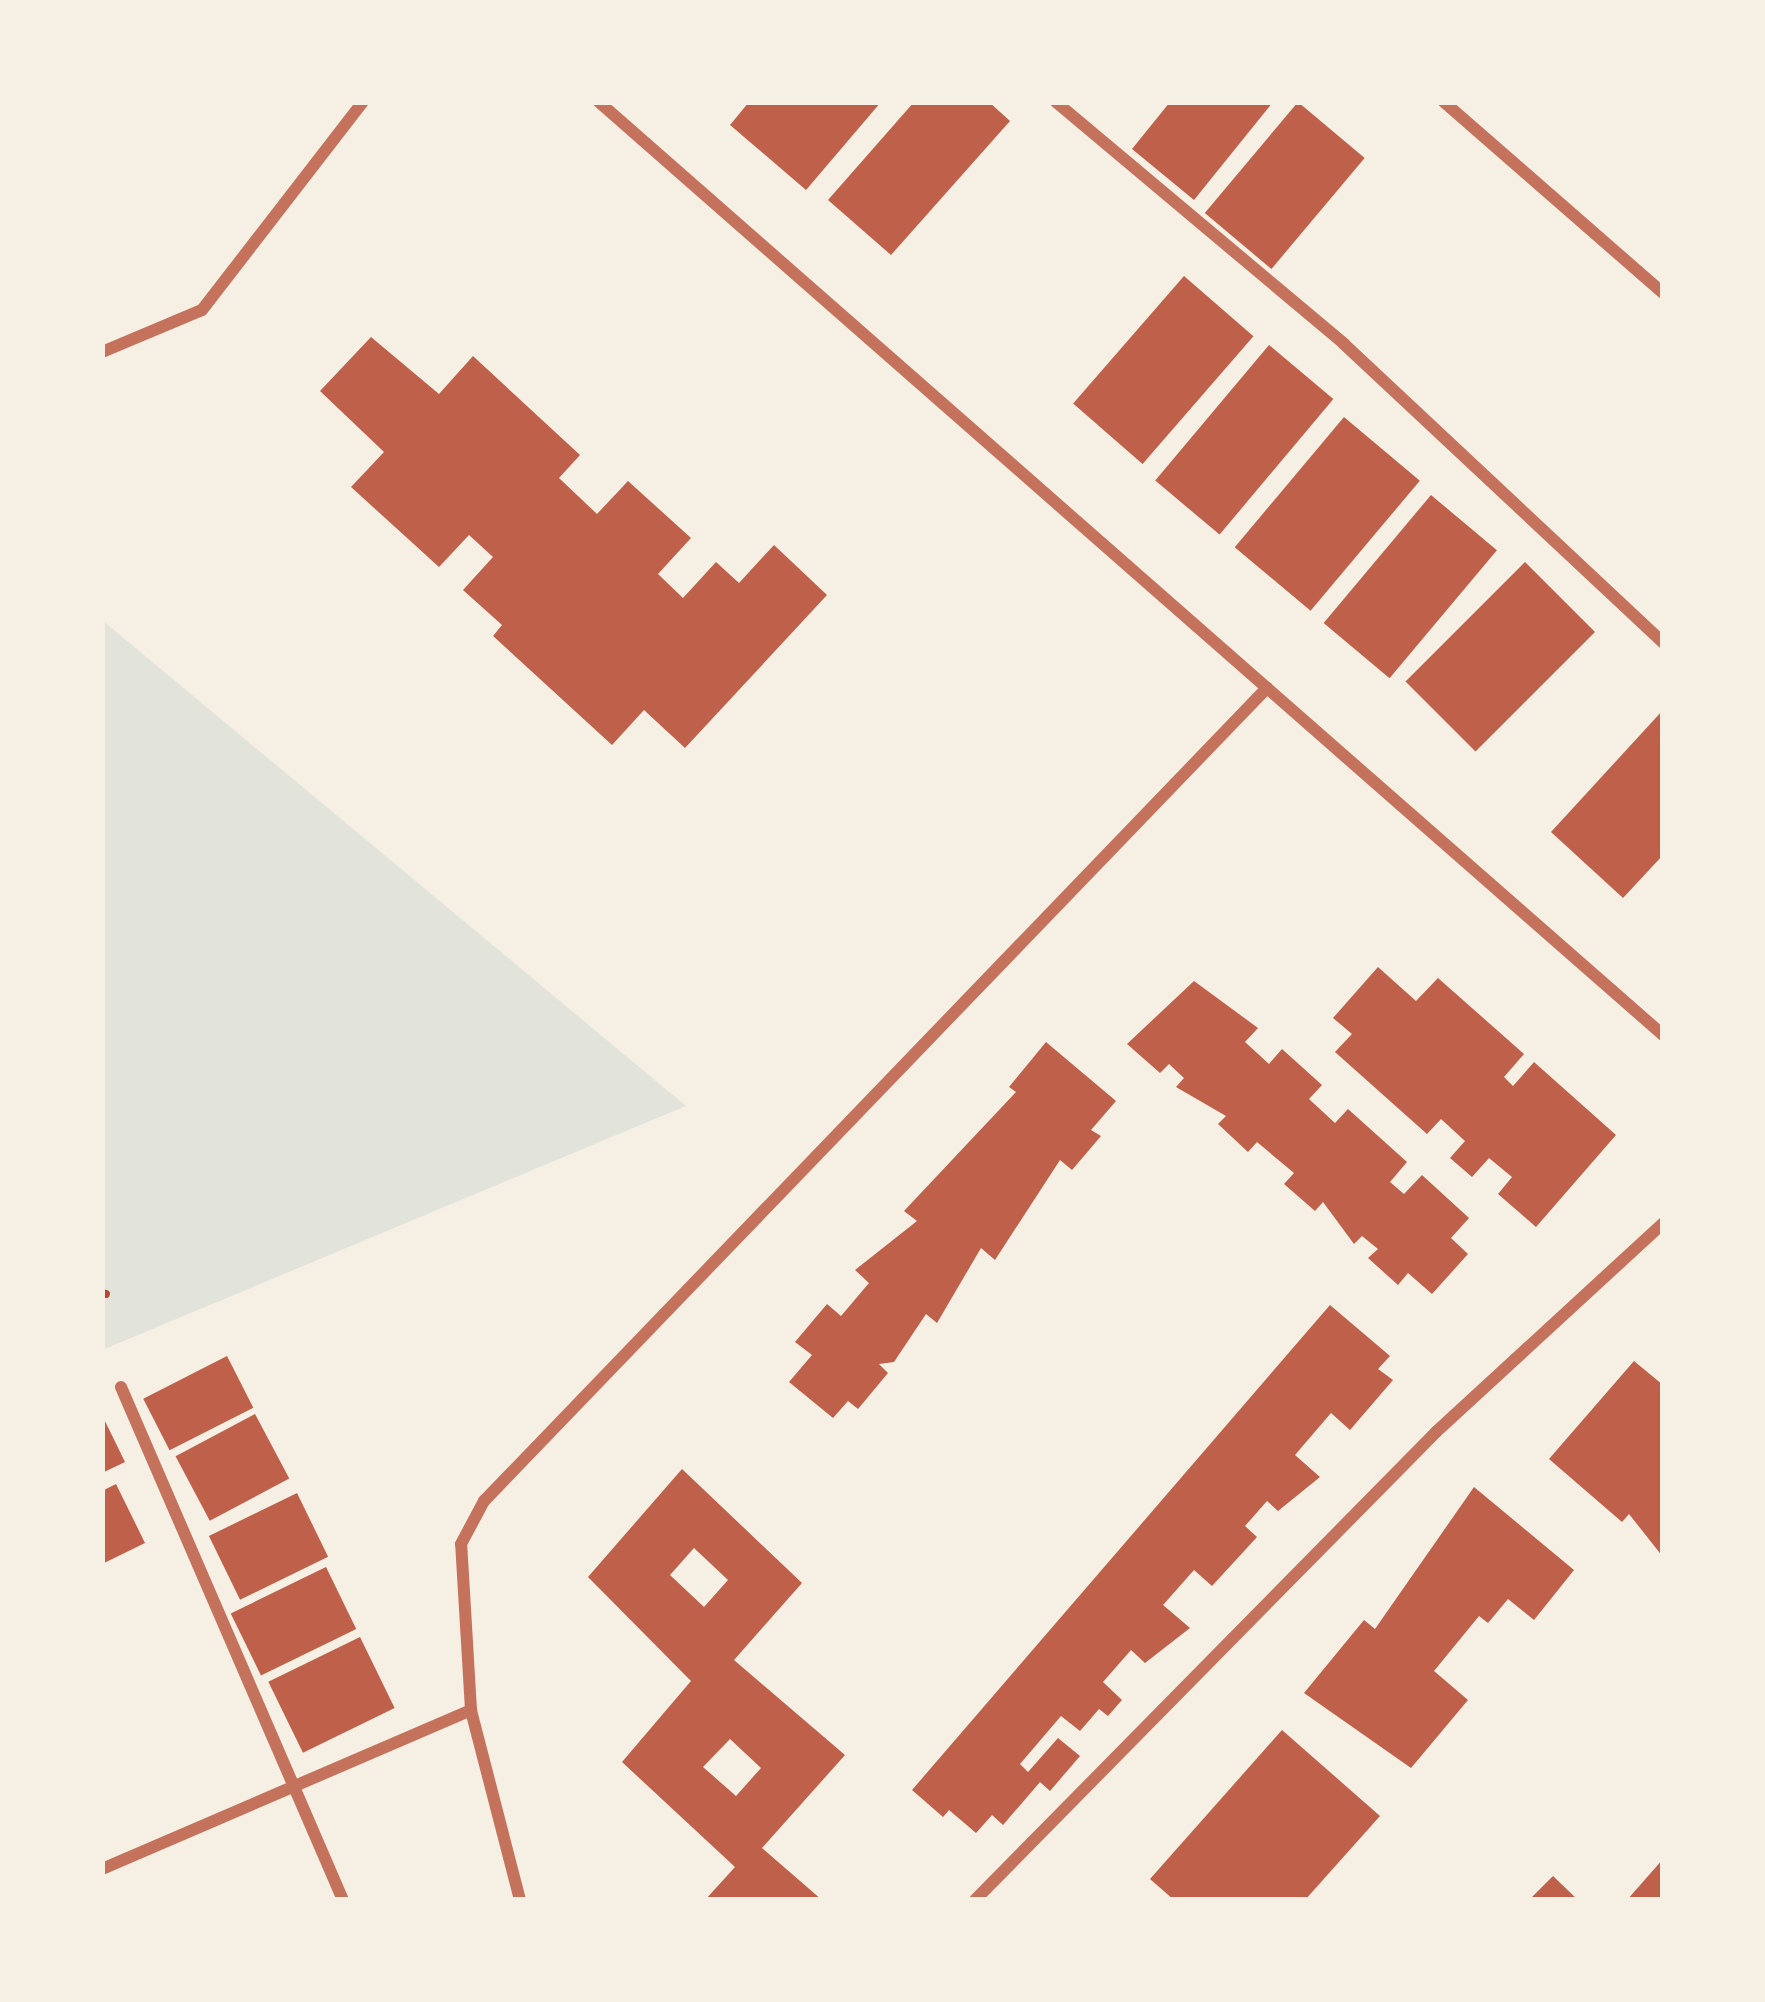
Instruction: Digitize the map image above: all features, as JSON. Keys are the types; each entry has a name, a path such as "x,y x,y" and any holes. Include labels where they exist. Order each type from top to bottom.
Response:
{"street":[{"path":"102,352 202,310 363,102"},
{"path":"599,102 1663,1035"},
{"path":"1056,102 1344,344 1663,643"},
{"path":"1444,102 1663,293"},
{"path":"520,1900 471,1710 461,1544 484,1501 1267,688"},
{"path":"975,1900 1436,1432 1663,1223"},
{"path":"122,1387 343,1900"},
{"path":"102,1869 471,1710"}],"shaded area":[{"path":"102,620 686,1106 102,1350"}],"building":[{"path":"749,102 881,102 806,190 730,125"},
{"path":"914,102 989,102 1010,121 891,255 828,200"},
{"path":"1170,102 1273,102 1194,200 1132,149"},
{"path":"1298,102 1365,158 1271,269 1205,213"},
{"path":"1184,276 1253,336 1143,464 1073,404"},
{"path":"371,337 439,394 473,356 580,455 559,478 597,514 628,481 691,538 658,574 683,598 716,562 739,583 774,545 827,595 685,748 644,710 612,745 493,636 502,625 463,590 493,557 469,535 439,567 351,487 384,452 320,391"},
{"path":"1269,345 1333,399 1220,535 1155,481"},
{"path":"1344,417 1420,481 1311,611 1235,547"},
{"path":"1431,495 1497,550 1390,678 1324,623"},
{"path":"1525,562 1595,632 1476,752 1405,682"},
{"path":"1663,710 1663,855 1623,898 1551,832"},
{"path":"1378,967 1416,1001 1438,978 1524,1054 1504,1077 1513,1086 1534,1062 1616,1135 1536,1227 1498,1194 1512,1177 1489,1158 1472,1177 1450,1158 1465,1141 1441,1119 1427,1134 1335,1052 1352,1034 1333,1018"},
{"path":"1194,981 1258,1028 1245,1042 1269,1064 1282,1049 1322,1085 1309,1099 1335,1123 1348,1109 1407,1162 1390,1182 1404,1194 1422,1175 1469,1218 1451,1238 1468,1254 1432,1294 1408,1273 1398,1285 1368,1258 1378,1249 1362,1236 1354,1244 1323,1202 1315,1211 1284,1184 1294,1173 1257,1142 1248,1152 1218,1124 1226,1116 1176,1087 1184,1078 1169,1064 1160,1073 1127,1044"},
{"path":"1046,1042 1116,1101 1091,1130 1101,1136 1072,1170 1060,1160 995,1260 981,1248 937,1323 926,1314 894,1362 879,1364 888,1373 858,1409 848,1401 833,1418 789,1382 812,1355 795,1342 827,1304 841,1316 869,1283 855,1270 917,1221 904,1211 1016,1092 1009,1087"},
{"path":"1330,1305 1390,1356 1378,1369 1393,1380 1350,1430 1331,1413 1295,1455 1320,1477 1278,1511 1267,1501 1245,1526 1257,1537 1212,1586 1194,1570 1163,1605 1190,1628 1145,1663 1131,1650 1103,1682 1122,1700 1108,1716 1099,1709 1080,1731 1061,1716 1020,1764 1028,1772 1058,1738 1080,1756 1050,1791 1040,1782 1003,1825 992,1815 976,1833 949,1810 943,1817 912,1790"},
{"path":"227,1356 253,1408 170,1450 143,1399"},
{"path":"1634,1361 1663,1385 1663,1557 1629,1514 1622,1522 1549,1459"},
{"path":"255,1414 289,1478 210,1521 176,1456"},
{"path":"102,1415 125,1462 102,1473"},
{"path":"682,1469 802,1583 734,1660 845,1755 762,1848 822,1900 705,1900 735,1867 622,1762 691,1681 588,1577","holes":["694,1548 728,1580 704,1607 670,1575","730,1739 761,1768 736,1796 703,1767"]},
{"path":"116,1484 145,1543 102,1564 102,1491"},
{"path":"1474,1487 1574,1570 1534,1620 1508,1599 1488,1623 1479,1616 1434,1671 1468,1700 1411,1768 1304,1693 1364,1620 1375,1629"},
{"path":"297,1493 328,1557 240,1600 209,1536"},
{"path":"326,1567 356,1629 261,1675 231,1613"},
{"path":"360,1637 395,1708 303,1753 268,1682"},
{"path":"1282,1730 1380,1816 1305,1900 1174,1900 1150,1879"},
{"path":"1663,1859 1663,1900 1627,1900"},
{"path":"1553,1876 1578,1900 1529,1900"}]}
